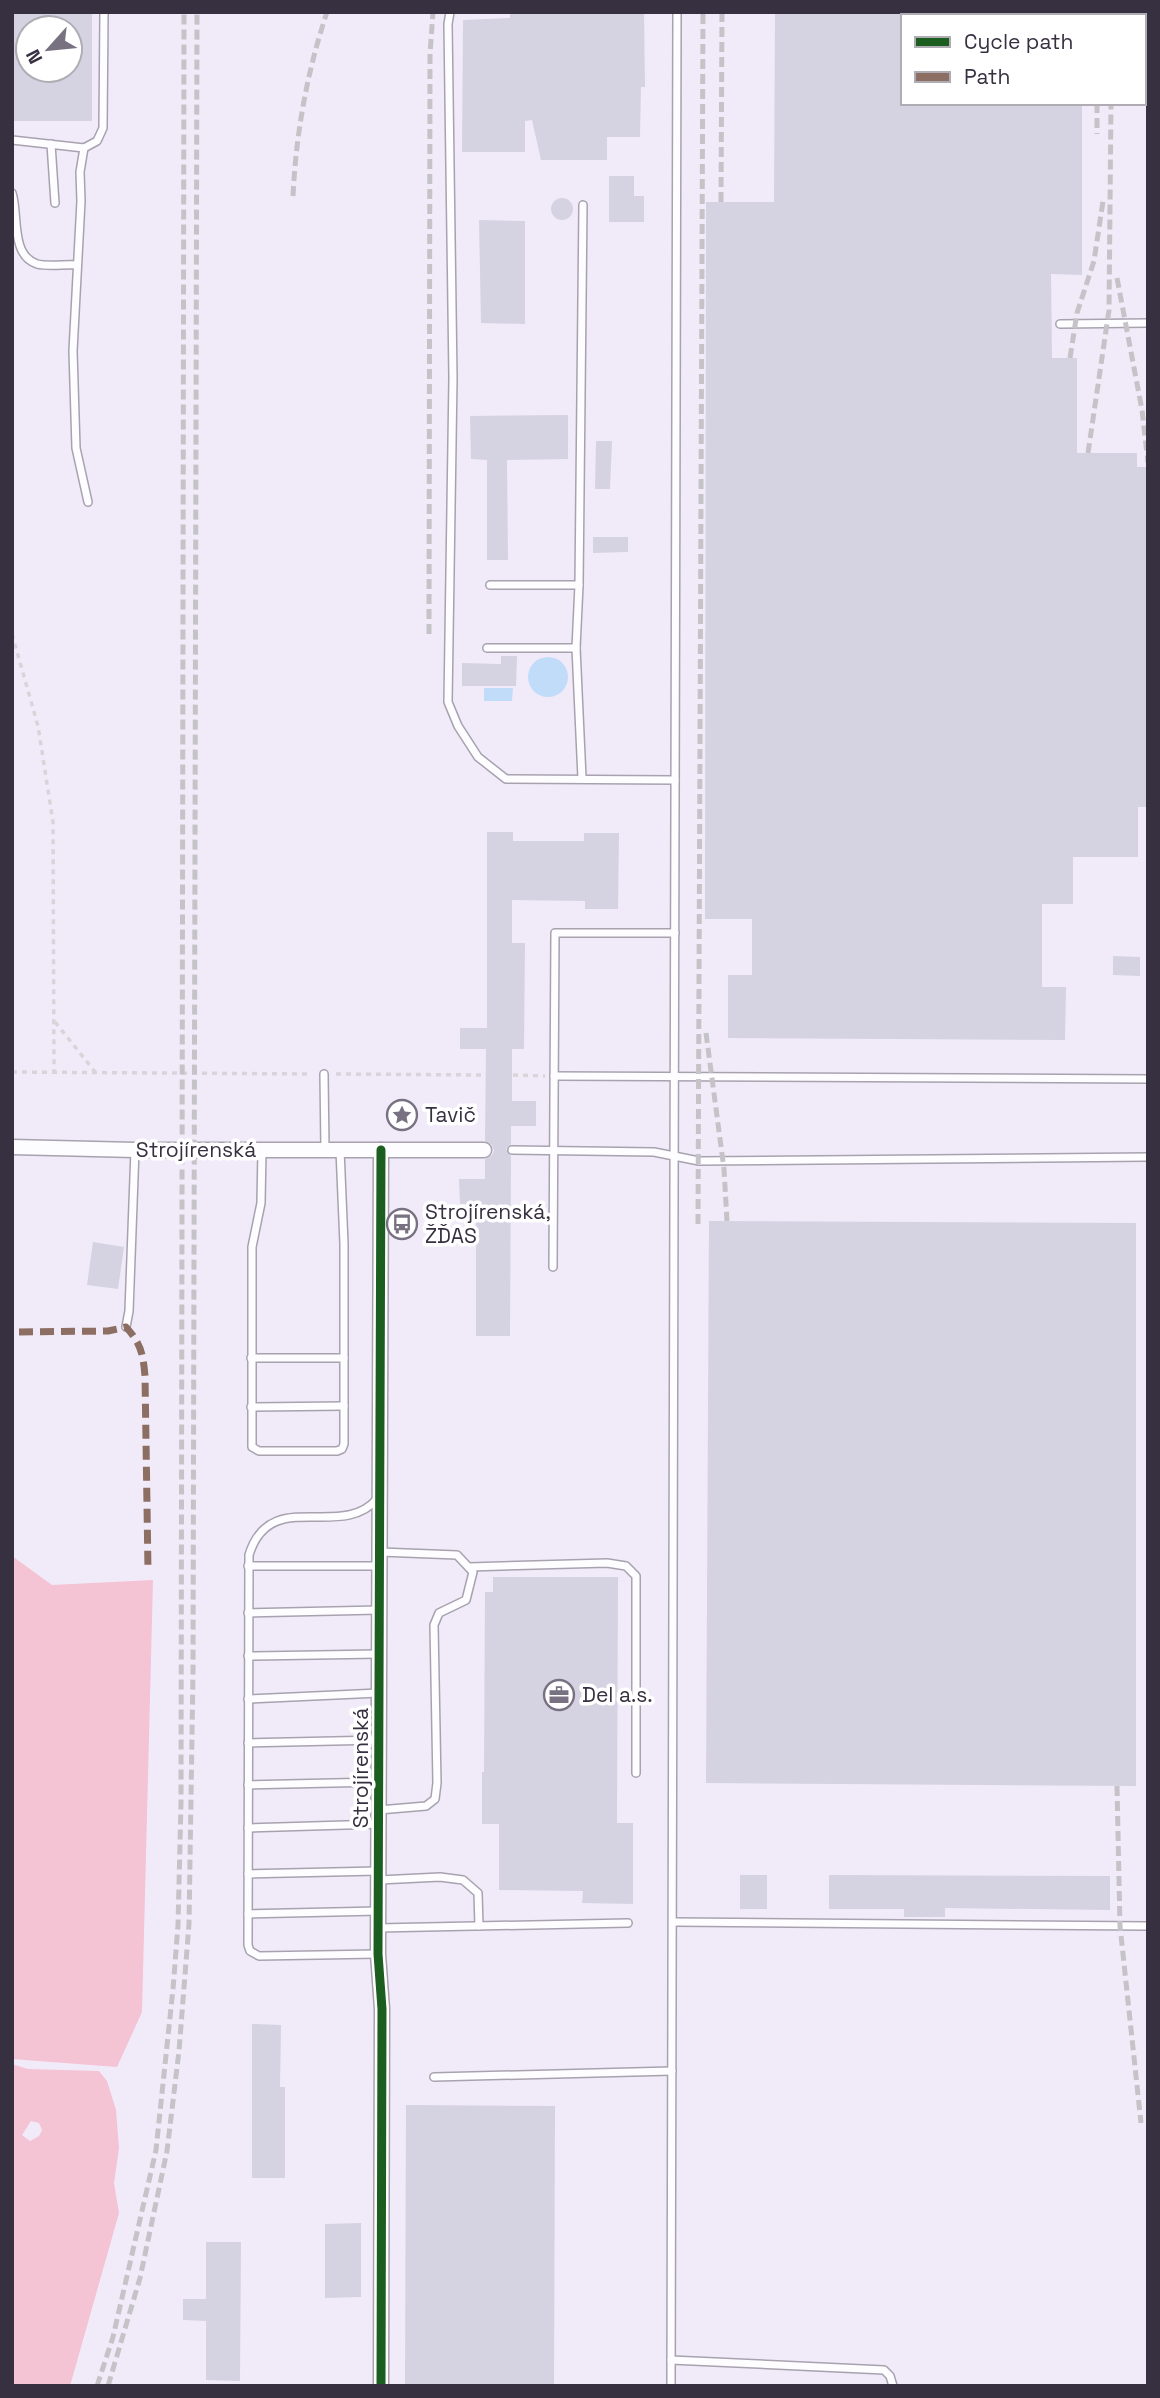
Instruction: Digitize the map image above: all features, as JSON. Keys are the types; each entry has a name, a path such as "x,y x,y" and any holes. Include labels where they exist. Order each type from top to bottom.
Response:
{"street":[{"name":"Strojírenská","path":"12,1147 135,1150 484,1150"},
{"name":"Strojírenská","path":"381,1150 378,1928 382,2009 381,2386"}],"lane":[{"path":"12,140 84,148 97,141 103,128 104,12"},
{"path":"450,12 453,378 448,702 458,726 478,757 506,779 675,780"},
{"path":"671,2386 677,12"},
{"path":"51,144 55,203"},
{"path":"84,148 80,172 81,201 73,351 76,448 88,502"},
{"path":"12,193 18,240 24,256 38,264 78,265"},
{"path":"582,778 576,648 583,205"},
{"path":"1060,324 1148,323"},
{"path":"490,585 579,585"},
{"path":"487,648 576,648"},
{"path":"553,1266 555,933 675,933"},
{"path":"262,1150 261,1203 252,1247 253,1450 342,1450 344,1244 324,1074"},
{"path":"554,1076 1148,1079"},
{"path":"126,1327 129,1311 135,1150"},
{"path":"512,1150 654,1152 699,1161 1148,1157"},
{"path":"251,1358 344,1358"},
{"path":"251,1407 344,1406"},
{"path":"378,1954 254,1955 248,1945 248,1566 253,1543 260,1533 277,1520 345,1516 365,1510 380,1496"},
{"path":"248,1566 457,1555 474,1572 466,1600 439,1613 434,1625 435,1800 426,1806 379,1817 248,1828"},
{"path":"469,1567 607,1563 626,1566 636,1576 636,1773"},
{"path":"248,1613 379,1610"},
{"path":"248,1656 379,1654"},
{"path":"248,1699 379,1693"},
{"path":"248,1742 379,1740"},
{"path":"248,1785 379,1782"},
{"path":"248,1874 379,1875 463,1880 478,1893 479,1926"},
{"path":"248,1914 379,1911"},
{"path":"673,1922 1148,1926"},
{"path":"378,1928 628,1923"},
{"path":"434,2077 672,2071"},
{"path":"671,2360 884,2370 890,2376 893,2386"}],"path":[{"path":"12,634 38,726 53,822 54,1072"},
{"path":"54,1020 97,1073"},
{"path":"12,1072 484,1075"},
{"path":"513,1075 554,1076"}],"shaded area":[{"path":"12,1556 52,1585 153,1580 142,2012 117,2067 12,2059"},
{"path":"12,2064 28,2069 99,2071 107,2081 116,2110 119,2148 114,2183 119,2213 70,2386 12,2386","holes":["31,2121 39,2123 42,2130 39,2136 30,2141 22,2135"]}],"water":[{"path":"548,657 556,658 562,663 567,669 567,685 562,691 556,696 548,697 540,696 534,691 529,685 528,677 529,669 534,663 540,658"},
{"path":"484,688 513,688 512,701 484,701"}],"building":[{"path":"12,12 92,12 92,121 12,121"},
{"path":"510,12 644,12 645,87 641,87 640,137 607,137 607,160 541,160 532,120 525,121 525,152 462,152 463,20 510,18"},
{"path":"775,12 903,12 901,105 1082,105 1082,275 1051,274 1052,358 1077,358 1077,453 1137,453 1137,467 1148,467 1148,807 1138,807 1138,857 1073,857 1073,904 1042,904 1042,987 1066,987 1065,1040 728,1038 728,975 752,975 752,919 705,919 706,202 774,202"},
{"path":"609,176 634,176 634,196 644,196 644,222 609,222"},
{"path":"562,198 572,205 573,209 566,219 562,220 552,213 551,209 558,199"},
{"path":"479,220 525,221 525,324 481,323"},
{"path":"568,415 568,459 507,460 508,560 487,560 487,460 471,459 470,416"},
{"path":"596,441 612,441 610,489 595,489"},
{"path":"593,537 628,537 628,552 593,553"},
{"path":"501,656 517,656 516,686 462,686 462,663 501,664"},
{"path":"487,832 513,832 513,841 584,841 584,833 619,833 618,909 585,909 585,901 512,900 512,943 525,943 524,1049 512,1049 512,1101 536,1101 536,1126 511,1126 511,1144 506,1149 511,1156 510,1336 476,1336 476,1204 460,1204 459,1179 485,1179 485,1159 494,1151 492,1145 485,1141 486,1049 460,1049 460,1028 487,1028"},
{"path":"1113,956 1140,957 1140,976 1113,975"},
{"path":"709,1221 1136,1223 1136,1786 706,1783"},
{"path":"93,1242 124,1247 118,1289 87,1285"},
{"path":"493,1577 618,1577 617,1823 633,1823 633,1904 582,1903 583,1891 499,1890 499,1824 482,1824 485,1592 493,1592"},
{"path":"740,1875 767,1875 767,1909 740,1909"},
{"path":"829,1875 1110,1876 1110,1910 945,1908 945,1917 904,1917 904,1909 829,1909"},
{"path":"252,2024 281,2025 280,2087 285,2087 285,2178 252,2178"},
{"path":"406,2105 555,2106 554,2386 405,2386"},
{"path":"361,2223 361,2297 325,2298 325,2224"},
{"path":"206,2242 241,2242 240,2381 206,2380 206,2321 183,2320 183,2299 206,2299"}],"railway":[{"path":"97,2386 113,2337 156,2150 178,1925 181,1803 184,12"},
{"path":"108,2386 140,2278 167,2151 179,2051 189,1924 193,1672 197,12"},
{"path":"293,196 304,103 327,12"},
{"path":"429,634 430,54 433,12"},
{"path":"698,1224 703,12"},
{"path":"721,202 722,12"},
{"path":"1097,105 1097,134"},
{"path":"1088,453 1109,310 1111,105"},
{"path":"1070,358 1077,313 1094,261 1103,201"},
{"path":"1117,278 1142,410 1148,463"},
{"path":"706,1033 724,1169 727,1221"},
{"path":"1117,1786 1120,1926 1141,2123"}],"marked path":[{"path":"19,1332 108,1331 126,1327 138,1344 145,1376 148,1570"}],"cycle path":[{"path":"381,1150 378,1954 382,2009 381,2386"}],"place":[{"name":"Tavič","path":"402,1115"},
{"name":"Strojírenská, ŽĎAS","path":"402,1224"},
{"name":"Del a.s.","path":"559,1695"}]}
